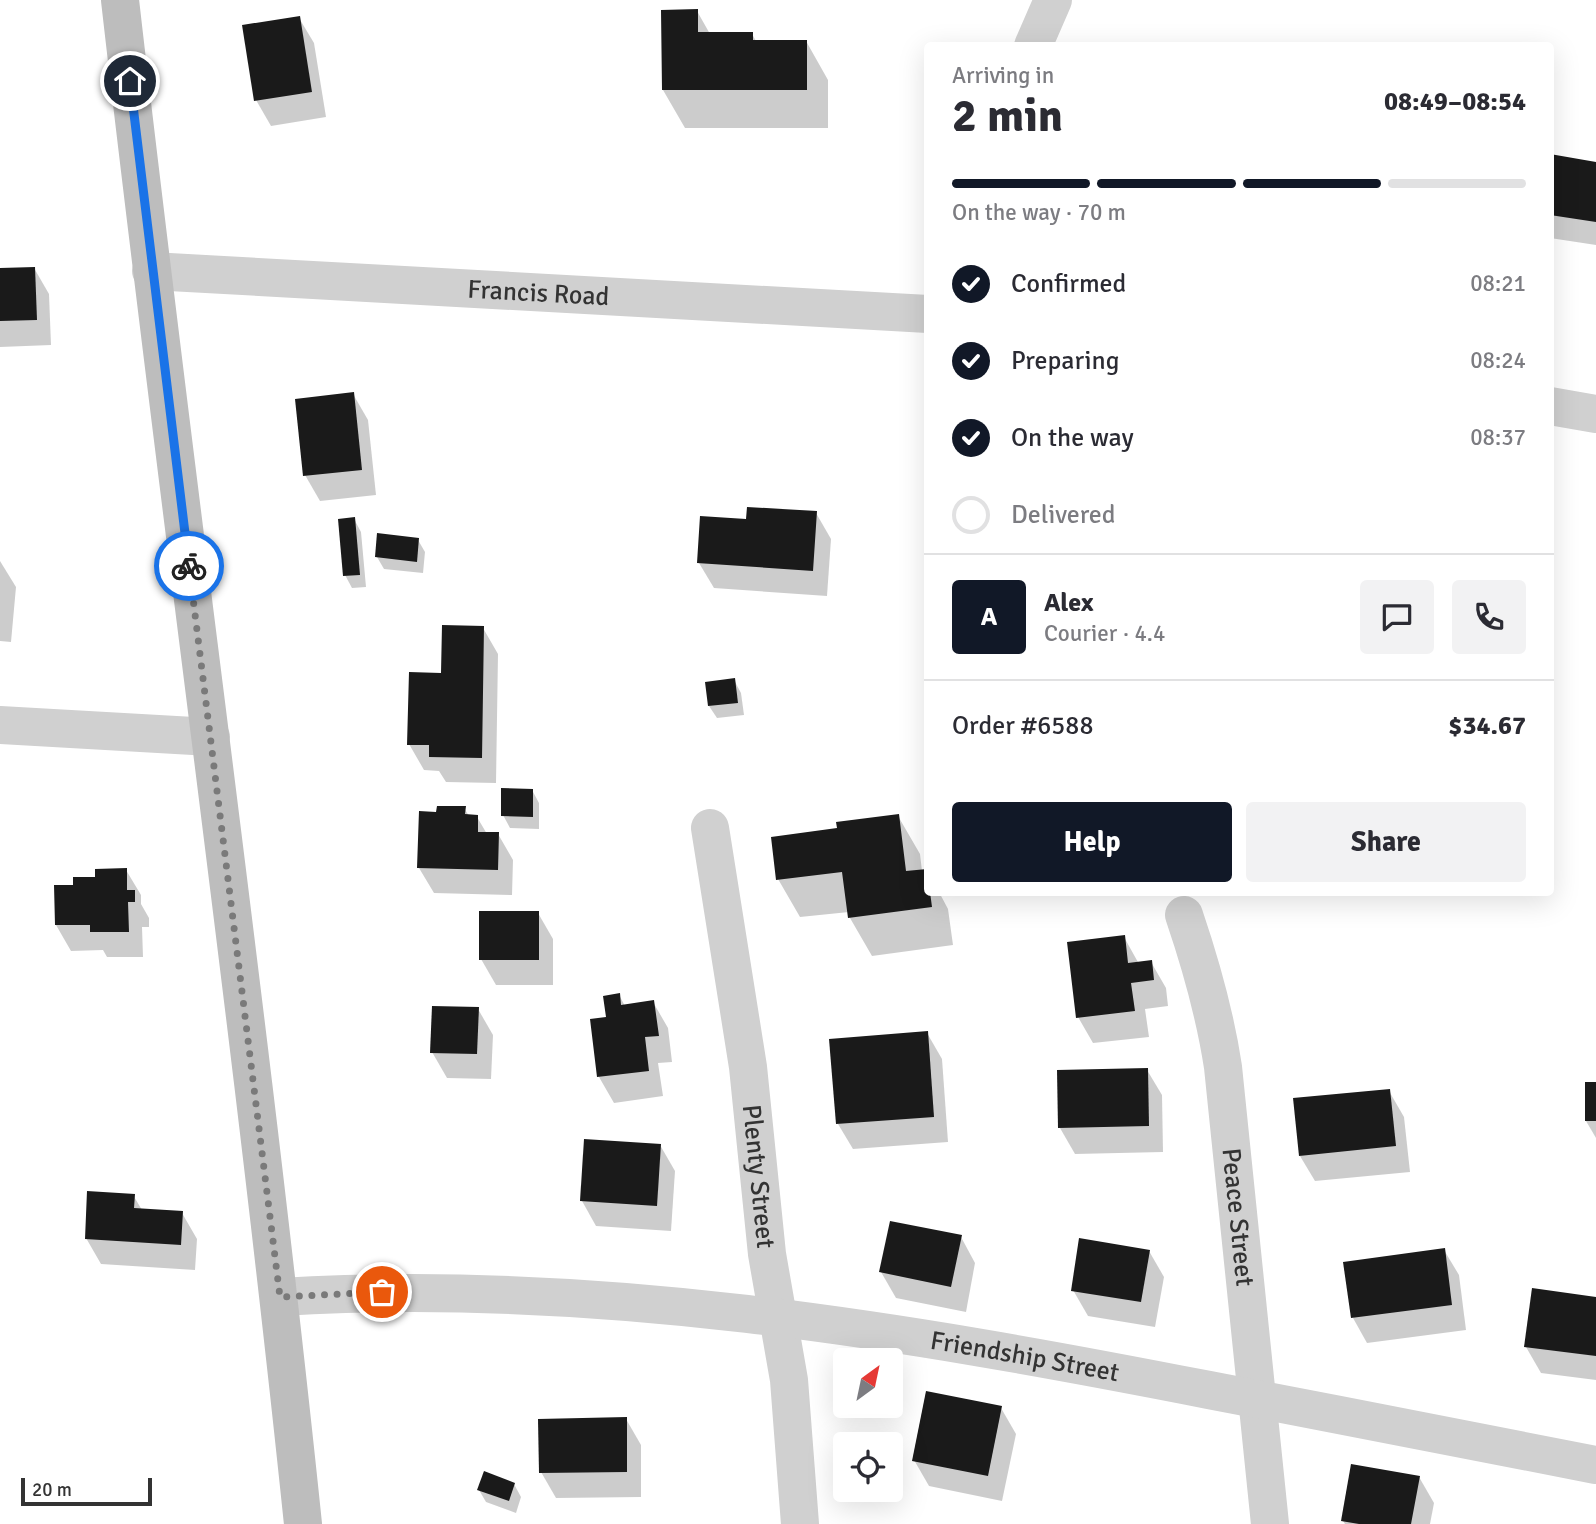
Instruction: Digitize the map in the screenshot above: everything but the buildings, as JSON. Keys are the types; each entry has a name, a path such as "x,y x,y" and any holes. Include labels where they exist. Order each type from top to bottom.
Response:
{"main road":[{"path":"120,0 151,271 280,1297 303,1524"}],"street":[{"path":"1035,42 1053,0"},
{"name":"Francis Road","path":"151,271 924,314"},
{"path":"1554,407 1596,414"},
{"path":"0,725 211,737"},
{"name":"Plenty Street","path":"710,828 748,1067 767,1254 789,1380 800,1524"},
{"name":"Peace Street","path":"1184,915 1202,967 1215,1017 1223,1067 1270,1524"},
{"name":"Friendship Street","path":"280,1297 361,1292 501,1294 706,1308 778,1316 1028,1355 1596,1465"}],"way so far":[{"path":"189,566 280,1297 382,1292"}],"route":[{"path":"130,81 189,566"}]}
